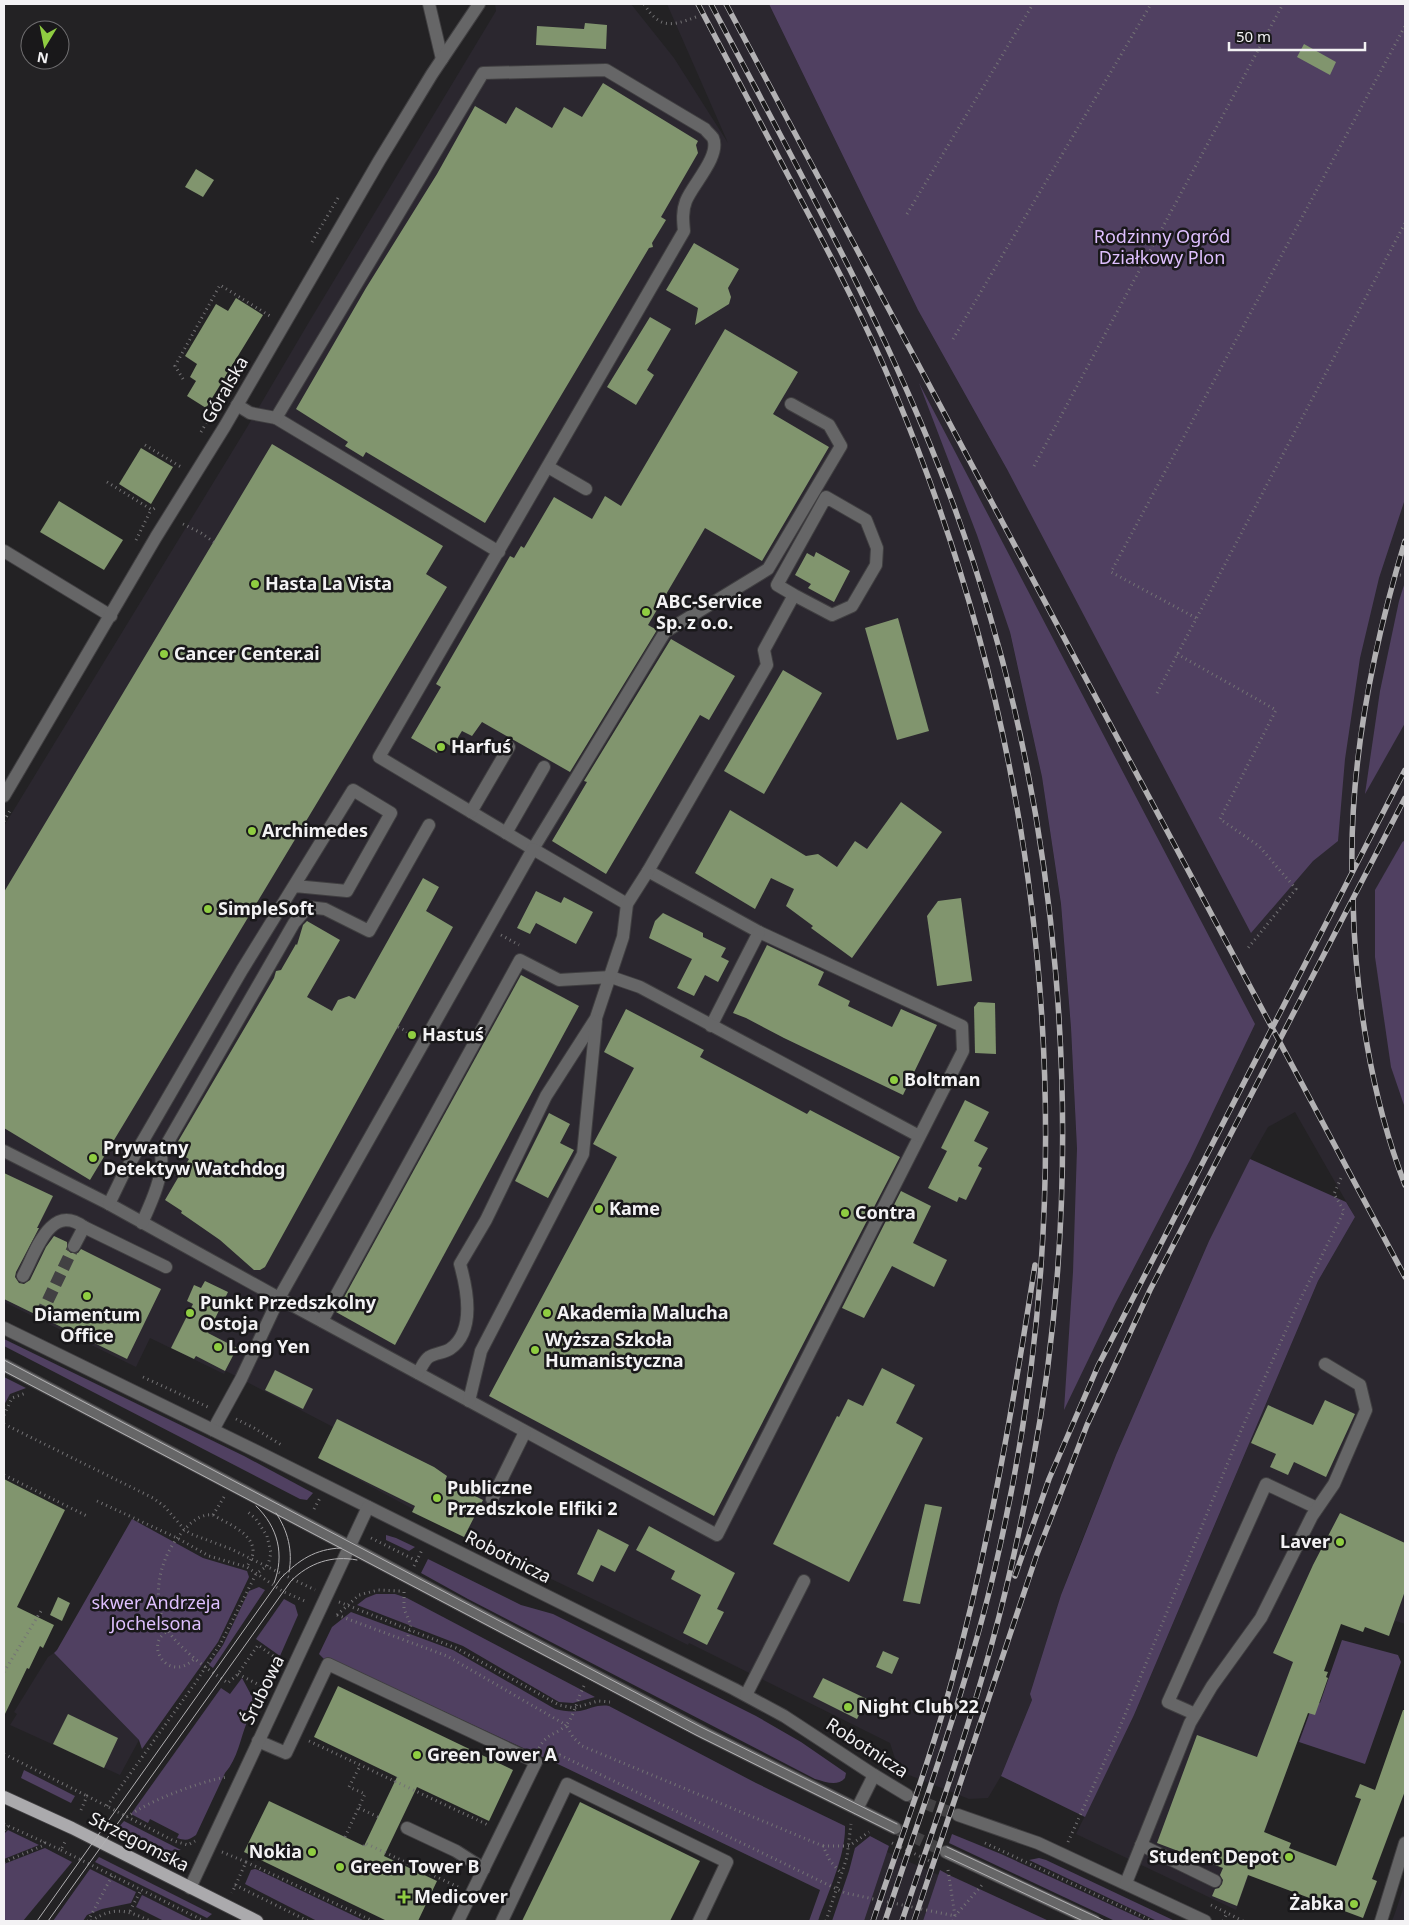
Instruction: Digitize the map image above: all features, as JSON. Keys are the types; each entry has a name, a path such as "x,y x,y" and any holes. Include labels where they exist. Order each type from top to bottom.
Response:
{"main road":[{"name":"Strzegomska","path":"4,1797 72,1828 257,1921"}],"street":[{"path":"430,4 442,59"},
{"name":"Góralska","path":"4,796 237,405 379,161 442,59 479,4"},
{"path":"276,418 483,73 606,70 705,130 712,138 714,146 712,156 686,201 682,217 684,231 379,757 627,904"},
{"path":"213,1430 241,1379 279,1298 534,849 664,632 768,569 841,446 830,425 791,404"},
{"path":"237,405 250,413 276,418 499,552"},
{"path":"548,466 586,489"},
{"path":"826,497 866,520 877,548 876,565 852,606 832,614 794,595 777,585 826,497"},
{"path":"4,551 111,616"},
{"path":"418,1373 428,1357 449,1350 457,1343 465,1329 467,1296 460,1264 486,1220 546,1096 596,1018 611,978 623,936 627,904 648,871 767,664 764,650 794,595"},
{"path":"471,812 509,748"},
{"path":"506,833 544,768"},
{"path":"109,1204 123,1175 242,970 353,790 391,813 347,891 295,886"},
{"path":"142,1222 151,1204 162,1163 161,1154 294,923 308,907 326,909 369,931 429,825"},
{"path":"4,1151 109,1204 717,1535 963,1051 962,1026 760,932 648,871"},
{"path":"711,1026 760,932"},
{"path":"322,1321 520,960 559,980 611,978 640,987 919,1136"},
{"path":"468,1401 481,1351 583,1154 596,1018"},
{"path":"24,1276 47,1230 58,1221 69,1220 166,1267"},
{"path":"74,1246 84,1227"},
{"name":"Robotnicza","path":"4,1328 746,1695 784,1716 874,1776 907,1794"},
{"path":"1126,1883 1195,1714 1212,1686 1261,1618 1312,1516 1334,1484 1366,1410 1360,1385 1325,1364"},
{"path":"4,1366 697,1730 896,1828"},
{"path":"492,1498 525,1432"},
{"path":"1195,1714 1168,1702 1266,1484 1317,1508"},
{"name":"Śrubowa","path":"190,1888 348,1546 368,1507"},
{"path":"746,1695 804,1581"},
{"path":"258,1741 286,1753 328,1664 536,1762 458,1921"},
{"path":"857,1809 874,1776"},
{"path":"502,1921 568,1784 727,1862 699,1921"},
{"path":"958,1815 1064,1854 1205,1921"},
{"path":"407,1828 486,1864"},
{"path":"1381,1921 1405,1843"},
{"path":"1141,1845 1215,1880"},
{"path":"946,1852 1094,1921"}],"path":[{"path":"644,4 652,16 665,25 680,23 696,17"},
{"path":"907,214 1033,4"},
{"path":"953,339 1151,4"},
{"path":"1034,466 1282,4"},
{"path":"1196,618 1111,572 1405,26"},
{"path":"1157,693 1405,223"},
{"path":"183,379 175,366 220,285 270,316 265,324"},
{"path":"200,434 235,375"},
{"path":"145,445 181,467"},
{"path":"176,475 186,459"},
{"path":"107,482 152,510 158,506"},
{"path":"183,524 214,542"},
{"path":"1395,574 1405,576"},
{"path":"1177,654 1276,710 1220,819 1259,846 1296,889 1248,948"},
{"path":"489,928 520,946 520,960"},
{"path":"398,1027 406,1031 414,1041"},
{"path":"1064,1854 1079,1815 1120,1727 1240,1433 1296,1308 1344,1210 1334,1194 1341,1178"},
{"path":"4,1424 153,1498 164,1506 184,1529 200,1538 231,1548 314,1590"},
{"path":"4,1475 89,1517"},
{"path":"213,1515 224,1498 230,1501"},
{"path":"314,1509 320,1498"},
{"path":"97,1501 177,1538 209,1556 247,1567 283,1592 308,1603"},
{"path":"107,1806 196,1682 221,1643 256,1574 267,1566 271,1553 267,1536 256,1519 242,1508"},
{"path":"247,1567 253,1550 247,1536 213,1515 201,1516 184,1529 168,1553 162,1569 158,1594 160,1607 176,1641 205,1667 228,1683 238,1674 258,1645 281,1662"},
{"path":"371,1538 417,1561"},
{"path":"413,1569 422,1550"},
{"path":"404,1586 403,1592 378,1590 359,1595 337,1615 447,1656 566,1725 573,1737 582,1746 592,1751 823,1846 850,1846 869,1832"},
{"path":"403,1597 404,1609 410,1620 410,1630 406,1640"},
{"path":"348,1606 456,1648 492,1666 558,1705 574,1708 598,1702 611,1702"},
{"path":"4,1672 41,1611"},
{"path":"169,1629 160,1638 158,1645 164,1662 174,1668 179,1668 191,1663 195,1658"},
{"path":"238,1674 268,1690"},
{"path":"584,1686 574,1708 572,1718 560,1731 545,1738 536,1754 536,1762 560,1755 845,1893 955,1916"},
{"path":"294,1734 502,1832"},
{"path":"4,1754 174,1841 188,1845 197,1839 373,1921"},
{"path":"345,1837 366,1794 349,1787 360,1766"},
{"path":"127,1817 138,1809 210,1780 226,1777"},
{"path":"394,1782 397,1777"},
{"path":"81,1810 88,1796"},
{"path":"359,1808 378,1817"},
{"path":"4,1824 81,1858 112,1876 204,1921"},
{"path":"826,1921 850,1846 851,1824"},
{"path":"4,1830 8,1826"},
{"path":"61,1850 67,1838"},
{"path":"978,1840 1152,1921"},
{"path":"4,1862 42,1846 45,1842"},
{"path":"364,1846 365,1843 472,1894"},
{"path":"823,1846 830,1861 842,1874"},
{"path":"231,1894 246,1862"},
{"path":"948,1870 955,1916"},
{"path":"90,1921 112,1876"},
{"path":"236,1884 308,1921"},
{"path":"953,1921 955,1916 982,1885"},
{"path":"130,1911 141,1890"},
{"path":"90,1921 109,1913 130,1911 150,1921"},
{"path":"1223,1921 1227,1913"}],"shaded area":[{"path":"495,4 631,4 674,58 728,143 667,4 769,4 918,310 1008,471 1323,743 1405,478 1405,842 1402,841 1405,1004 1405,1624 1396,1621 1394,1623 1347,1606 1236,1910 1076,1834 1134,1715 1318,1281 1355,1217 1295,1112 1268,1127 1209,1241 1116,1455 1078,1550 1061,1595 1030,1694 1032,1700 1001,1776 988,1798 969,1799 899,1771 890,1743 689,1643 688,1645 476,1543 318,1458 333,1427 226,1371 224,1374 150,1338 136,1367 4,1302 4,826 246,429 496,11","holes":["1010,633 1234,1005 1077,1149 1071,1028 1061,905 1042,777"]},
{"path":"54,1653 139,1740 120,1775 10,1725 17,1714 14,1712 48,1657"},
{"path":"867,1843 961,1885 949,1921 839,1921"},
{"path":"1405,1883 1405,1921 1392,1921 1395,1913"}],"green space":[{"name":"Rodzinny Ogród Działkowy Plon","path":"769,4 1405,4 1405,499 1379,578 1360,658 1345,759 1338,841 1313,861 1251,933 1008,471 918,310"},
{"path":"919,383 1255,1024 1190,1160 1115,1304 1064,1410 1073,1272 1077,1149 1071,1028 1061,904 1042,777 1010,632 977,535"},
{"path":"1405,582 1405,723 1365,794 1380,691 1399,601"},
{"path":"1403,841 1405,842 1405,1108 1391,1067 1375,957 1375,890"},
{"path":"1250,1159 1346,1202 1355,1217 1318,1281 1134,1715 1085,1817 1001,1776 1032,1700 1030,1694 1061,1595 1116,1455 1209,1241"},
{"path":"4,1339 244,1456 313,1493 307,1500 300,1499 4,1346"},
{"path":"4,1377 26,1388 10,1394 4,1405"},
{"name":"skwer Andrzeja Jochelsona","path":"132,1519 203,1558 247,1571 249,1577 218,1642 142,1749 139,1740 54,1653"},
{"path":"386,1535 415,1547 409,1551 386,1540"},
{"path":"428,1559 521,1605 553,1614 756,1716 801,1742 846,1773 845,1778 835,1783 815,1779 468,1599 421,1573"},
{"path":"259,1587 265,1590 213,1668 209,1665 223,1645 249,1591"},
{"path":"376,1594 395,1594 407,1598 595,1697 573,1703 559,1702 463,1646 357,1605 366,1598"},
{"path":"284,1599 295,1605 298,1615 280,1656 256,1639"},
{"path":"351,1612 453,1650 555,1709 577,1711 598,1706 609,1706 756,1783 845,1826 845,1837 840,1861 818,1921 809,1921 820,1890 562,1766 348,1667 324,1659 319,1654 332,1627"},
{"path":"1342,1640 1398,1655 1401,1662 1365,1764 1299,1742 1314,1701 1320,1703"},
{"path":"242,1678 256,1704 248,1719 233,1761 225,1773 196,1835 183,1840 177,1838 179,1834 150,1819 148,1823 131,1814 221,1688 230,1694"},
{"path":"24,1770 75,1796 71,1803 21,1778"},
{"path":"124,1821 181,1850 167,1851 119,1827"},
{"path":"8,1830 39,1845 4,1859 4,1834"},
{"path":"952,1834 1001,1854 1146,1921 1115,1921 949,1843"},
{"path":"870,1836 889,1846 864,1921 832,1921 855,1848"},
{"path":"45,1848 72,1862 23,1921 4,1921 4,1864"},
{"path":"99,1857 212,1914 207,1918 95,1862"},
{"path":"1039,1858 1175,1921 1157,1921 1029,1860"},
{"path":"90,1869 136,1892 131,1903 102,1909 87,1915 83,1921 53,1921"},
{"path":"255,1869 365,1921 317,1921 245,1884 251,1870"},
{"path":"940,1870 949,1875 1049,1921 923,1921"},
{"path":"142,1895 194,1921 164,1921 136,1907"}],"building":[{"path":"585,23 607,25 606,49 536,45 537,26 584,29"},
{"path":"1304,44 1336,62 1330,75 1297,57"},
{"path":"603,83 698,141 696,145 698,153 661,217 666,220 652,243 653,247 649,248 485,523 366,452 363,457 345,446 348,442 296,409 366,288 437,174 475,106 506,124 516,107 552,128 564,107 582,117"},
{"path":"196,169 214,180 203,197 185,187"},
{"path":"694,243 739,269 728,288 731,297 729,304 695,325 698,308 666,290"},
{"path":"236,298 263,315 206,408 187,396 196,381 190,377 197,364 185,356 216,304 228,311"},
{"path":"650,317 671,329 647,370 654,375 636,405 607,387"},
{"path":"725,329 798,372 773,414 829,447 762,561 705,528 648,625 657,630 570,772 482,722 472,736 462,731 452,747 443,741 437,753 411,738 441,687 436,684 510,556 514,558 521,546 524,548 554,497 592,519 605,496 621,506"},
{"path":"272,444 443,546 426,574 447,587 90,1180 4,1128 4,892"},
{"path":"141,448 173,467 151,504 119,484"},
{"path":"59,501 123,540 104,570 40,532"},
{"path":"816,552 850,571 834,602 808,588 811,584 795,575 807,553 814,557"},
{"path":"898,618 929,731 897,740 865,628"},
{"path":"671,639 735,676 709,720 700,715 606,874 552,841 587,782 584,781"},
{"path":"783,670 822,693 764,794 724,771"},
{"path":"901,802 942,832 852,958 811,928 813,926 786,906 794,889 771,878 755,909 695,873 730,810 806,856 818,854 837,867 855,841 867,849"},
{"path":"423,878 439,887 426,911 453,927 265,1267 260,1270 254,1270 220,1240 165,1200 189,1159 173,1150 274,978 276,971 281,970 297,945 303,925 307,921 340,940 307,997 332,1011 338,1000 349,996 355,999"},
{"path":"536,891 561,903 564,897 593,912 576,944 536,923 530,934 517,928"},
{"path":"961,898 972,981 937,986 927,916 938,901"},
{"path":"663,913 703,933 703,937 726,948 721,957 729,961 718,982 705,975 694,996 677,988 692,959 649,938 655,921"},
{"path":"767,945 824,972 818,985 850,1001 848,1006 892,1027 901,1009 937,1025 903,1095 733,1013"},
{"path":"521,975 579,1006 395,1345 336,1312"},
{"path":"978,1002 995,1003 996,1054 975,1053 974,1007"},
{"path":"626,1009 704,1050 700,1057 807,1114 810,1110 900,1157 714,1516 489,1396 617,1157 593,1144 634,1068 604,1052"},
{"path":"965,1100 989,1112 974,1141 988,1148 978,1166 982,1168 966,1200 959,1197 957,1202 928,1188 947,1151 941,1148"},
{"path":"549,1113 570,1124 560,1143 574,1150 548,1198 515,1181"},
{"name":"Diamentum Office","path":"4,1173 53,1196 16,1272 15,1277 19,1283 24,1284 30,1280 46,1247 54,1236 67,1242 67,1250 71,1253 78,1253 81,1249 161,1289 127,1359 4,1299"},
{"path":"901,1191 931,1206 913,1243 947,1260 934,1287 892,1266 864,1318 842,1308"},
{"path":"205,1281 228,1292 208,1333 237,1348 225,1371 196,1356 194,1359 171,1348 193,1304 187,1301 194,1285 201,1288"},
{"path":"882,1368 915,1385 896,1423 923,1438 849,1582 773,1544 837,1416 839,1417 848,1399 863,1406"},
{"path":"275,1370 313,1389 303,1409 265,1390"},
{"path":"1325,1400 1355,1414 1326,1477 1294,1462 1288,1475 1270,1467 1276,1454 1251,1443 1268,1405 1313,1425"},
{"path":"337,1419 434,1467 447,1476 445,1481 483,1500 464,1537 412,1512 415,1506 318,1458"},
{"path":"4,1479 65,1510 17,1607 54,1625 43,1648 40,1646 29,1669 27,1668 4,1716"},
{"path":"925,1504 942,1507 920,1604 903,1601"},
{"path":"1340,1513 1405,1543 1405,1591 1389,1636 1365,1627 1363,1632 1341,1624 1324,1671 1328,1672 1326,1677 1328,1678 1315,1715 1308,1713 1264,1832 1291,1843 1289,1848 1336,1866 1361,1799 1355,1797 1360,1784 1375,1790 1403,1710 1405,1710 1405,1791 1372,1879 1377,1881 1363,1918 1248,1875 1237,1906 1212,1896 1215,1889 1219,1888 1222,1884 1223,1880 1220,1875 1223,1868 1157,1843 1197,1735 1257,1757 1293,1662 1273,1653 1313,1565"},
{"path":"649,1526 735,1573 717,1609 724,1612 707,1645 683,1633 701,1595 671,1579 675,1571 636,1550"},
{"path":"598,1529 629,1545 615,1572 601,1565 593,1582 577,1574"},
{"path":"58,1597 70,1603 62,1621 50,1615"},
{"path":"883,1651 899,1658 892,1674 876,1667"},
{"name":"Night Club 22","path":"823,1678 867,1699 857,1719 813,1697"},
{"path":"338,1686 513,1770 489,1821 417,1787 384,1856 437,1881 418,1921 387,1921 244,1852 269,1801 364,1846 397,1777 314,1737"},
{"path":"68,1714 118,1738 104,1768 53,1744"},
{"path":"580,1802 700,1861 670,1921 522,1921"}],"tunnel":[{"path":"40,1317 74,1246"},
{"path":"907,1795 958,1815"},
{"path":"895,1828 946,1852"}],"tram line":[{"path":"4,1360 701,1727 897,1824"},
{"path":"4,1371 696,1735 894,1833"},
{"path":"256,1506 270,1523 277,1542 279,1562 274,1583"},
{"path":"276,1513 284,1527 290,1549 289,1572"},
{"path":"37,1921 281,1578 294,1566 315,1553 341,1548"},
{"path":"48,1921 291,1581 305,1569 321,1562 339,1559 357,1560"},
{"path":"947,1847 1105,1921"},
{"path":"945,1856 1083,1921"}],"railway":[{"path":"698,4 826,247 884,366 946,529 988,671 1018,814 1037,960 1045,1106 1042,1253 1027,1400 1000,1546 989,1594 962,1688 885,1921"},
{"path":"711,4 838,245 868,306 897,367 949,493 988,609 1018,728 1041,850 1056,974 1062,1098 1060,1223 1050,1346 1032,1466 1014,1555 992,1643 960,1748 902,1921"},
{"path":"726,4 1405,1277"},
{"path":"1352,870 1352,828 1359,745 1383,621 1405,541"},
{"path":"1015,1576 1049,1479 1098,1366 1405,770"},
{"path":"914,1921 1037,1554 1087,1425 1150,1290 1405,798"},
{"path":"1353,900 1357,972 1367,1045 1383,1117 1405,1185"},
{"path":"873,1921 933,1744 965,1632 999,1476 1035,1265"}],"place":[{"name":"Hasta La Vista","path":"255,584"},
{"name":"ABC-Service Sp. z o.o.","path":"646,612"},
{"name":"Cancer Center.ai","path":"164,654"},
{"name":"Harfuś","path":"441,747"},
{"name":"Archimedes","path":"252,831"},
{"name":"SimpleSoft","path":"208,909"},
{"name":"Hastuś","path":"412,1035"},
{"name":"Boltman","path":"894,1080"},
{"name":"Prywatny Detektyw Watchdog","path":"93,1158"},
{"name":"Kame","path":"599,1209"},
{"name":"Contra","path":"845,1213"},
{"name":"Diamentum Office","path":"87,1296"},
{"name":"Punkt Przedszkolny Ostoja","path":"190,1313"},
{"name":"Akademia Malucha","path":"547,1313"},
{"name":"Long Yen","path":"218,1347"},
{"name":"Wyższa Szkoła Humanistyczna","path":"535,1350"},
{"name":"Publiczne Przedszkole Elfiki 2","path":"437,1498"},
{"name":"Laver","path":"1340,1542"},
{"name":"Night Club 22","path":"848,1707"},
{"name":"Green Tower A","path":"417,1755"},
{"name":"Nokia","path":"312,1852"},
{"name":"Student Depot","path":"1289,1857"},
{"name":"Green Tower B","path":"340,1867"},
{"name":"Medicover","path":"404,1897"},
{"name":"Żabka","path":"1354,1904"}]}
